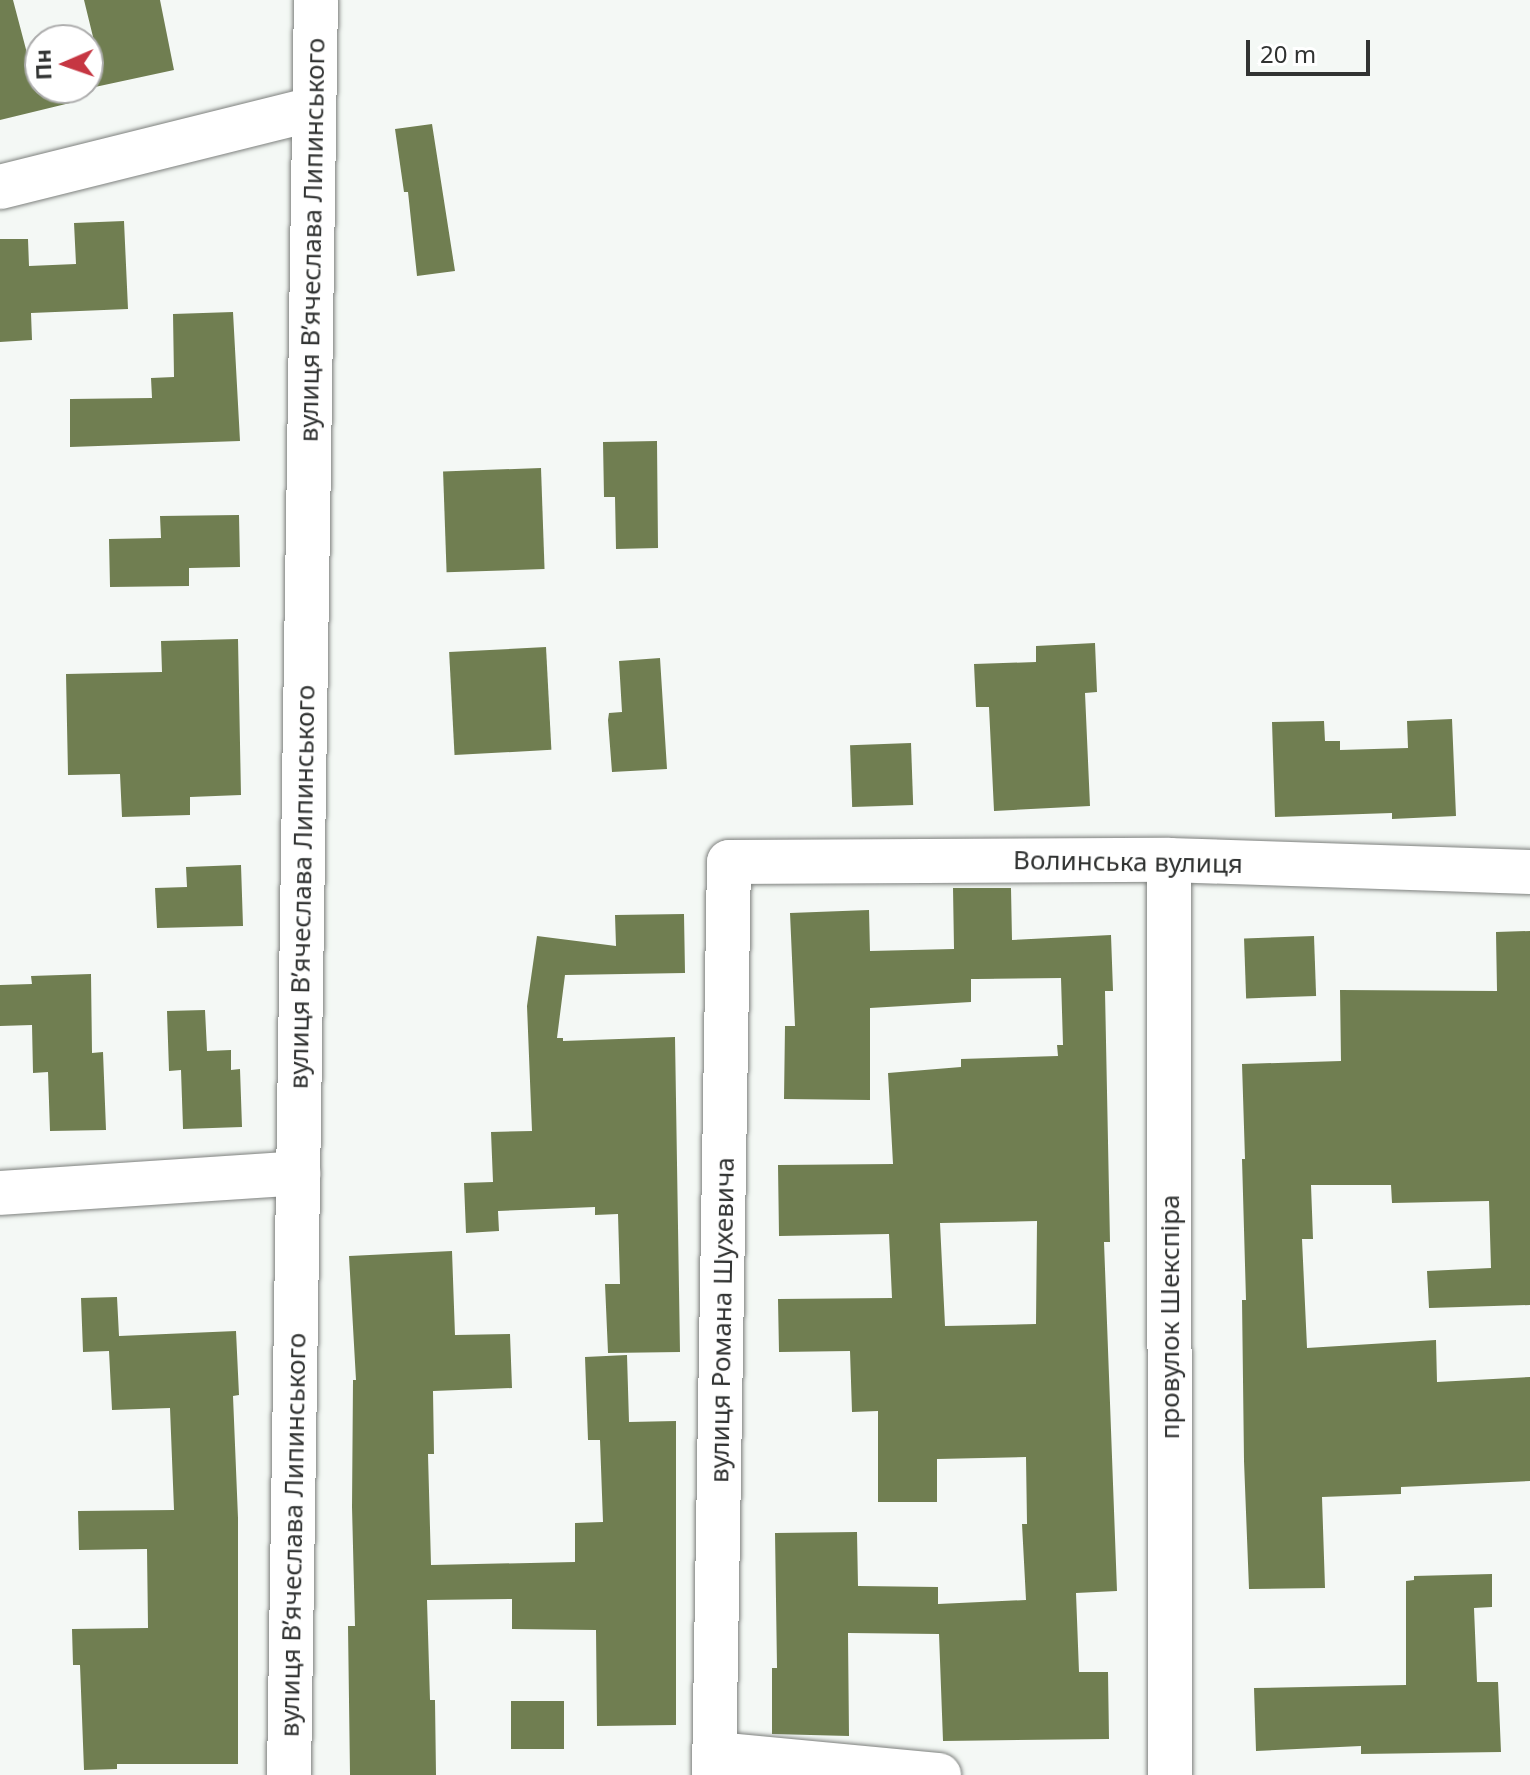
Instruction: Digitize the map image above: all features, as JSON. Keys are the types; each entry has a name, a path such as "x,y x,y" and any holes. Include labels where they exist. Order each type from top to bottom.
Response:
{"street":[{"name":"вулиця Вʼячеслава Липинського","path":"289,1775 316,0"},
{"path":"0,187 312,109"},
{"name":"Волинська вулиця","path":"729,865 731,862 1169,860 1530,872"},
{"name":"провулок Шекспіра","path":"1169,860 1170,1775"},
{"name":"вулиця Романа Шухевича","path":"715,1764 729,865"},
{"path":"0,1193 298,1173"},
{"path":"715,1764 939,1775"}],"building":[{"path":"0,0 13,0 24,42 24,104 66,104 0,120"},
{"path":"84,0 160,0 174,70 104,85 104,24 90,24"},
{"path":"432,124 455,271 417,276 408,192 404,192 395,129"},
{"path":"124,221 128,309 31,313 32,340 0,342 0,239 28,239 29,266 76,264 74,223"},
{"path":"233,312 240,441 70,447 70,399 152,398 151,378 174,377 173,314"},
{"path":"657,441 658,548 616,549 615,497 604,497 603,442"},
{"path":"541,468 545,569 447,572 443,471"},
{"path":"239,515 240,567 189,568 189,586 110,587 109,539 161,538 160,516"},
{"path":"238,639 241,795 190,797 190,815 122,817 120,774 68,775 66,674 162,672 161,641"},
{"path":"1095,643 1097,692 1085,693 1090,806 994,811 989,707 976,707 974,664 1036,662 1036,646"},
{"path":"546,647 551,750 455,755 449,652"},
{"path":"660,658 667,769 612,772 608,720 609,713 622,712 619,661"},
{"path":"1452,719 1456,816 1392,819 1392,813 1275,817 1272,722 1324,721 1325,741 1340,741 1340,750 1408,748 1407,721"},
{"path":"911,743 913,805 852,807 850,745"},
{"path":"241,865 243,926 157,928 155,888 187,887 186,867"},
{"path":"953,888 1011,888 1012,940 1111,935 1113,991 1105,991 1110,1242 1104,1242 1117,1591 1076,1593 1079,1672 1108,1672 1109,1739 943,1741 939,1634 848,1633 849,1736 772,1734 772,1668 777,1668 775,1533 857,1532 858,1586 938,1587 938,1604 1026,1600 1022,1524 1027,1524 1026,1457 937,1459 937,1502 878,1502 878,1411 852,1412 850,1351 779,1352 778,1299 892,1298 889,1234 779,1236 778,1165 893,1164 888,1073 961,1067 961,1059 1058,1056 1057,1045 1063,1045 1061,978 971,979 971,1002 870,1008 870,1100 784,1099 785,1026 795,1026 790,913 869,910 870,951 954,949","holes":["1037,1221 1036,1324 945,1326 940,1223"]},
{"path":"684,914 685,973 565,975 557,1038 563,1038 563,1041 675,1037 680,1352 608,1353 605,1284 620,1284 618,1214 595,1215 595,1207 498,1211 499,1231 466,1233 464,1183 493,1182 491,1132 532,1131 527,1006 537,936 616,946 615,915"},
{"path":"1530,931 1530,1305 1429,1308 1427,1271 1491,1268 1489,1201 1392,1203 1391,1185 1311,1185 1313,1239 1302,1239 1307,1348 1436,1340 1437,1382 1530,1377 1530,1481 1401,1487 1401,1494 1322,1497 1325,1588 1249,1589 1244,1461 1242,1300 1246,1300 1242,1064 1341,1061 1340,990 1497,991 1496,932"},
{"path":"1314,936 1316,996 1246,998 1244,938"},
{"path":"91,974 92,1053 103,1052 106,1130 50,1131 48,1072 33,1073 32,1025 0,1026 0,985 32,984 31,976"},
{"path":"205,1010 207,1051 231,1050 231,1070 240,1069 242,1127 183,1129 181,1070 169,1071 167,1011"},
{"path":"452,1251 455,1335 510,1334 512,1388 433,1391 434,1454 428,1454 431,1565 575,1562 575,1523 603,1522 600,1440 588,1440 585,1357 627,1355 629,1422 676,1421 676,1725 597,1726 596,1630 512,1629 512,1599 427,1600 430,1700 435,1700 436,1775 350,1775 348,1626 355,1626 352,1507 353,1380 356,1380 349,1256"},
{"path":"117,1297 119,1336 236,1331 239,1395 233,1396 238,1518 238,1764 117,1764 117,1769 84,1770 80,1665 73,1665 72,1629 148,1628 147,1549 79,1550 78,1511 174,1510 170,1408 112,1410 109,1351 83,1352 81,1298"},
{"path":"1492,1574 1492,1607 1474,1608 1477,1682 1498,1682 1501,1752 1361,1754 1361,1746 1256,1751 1254,1688 1406,1685 1406,1581 1414,1580 1414,1576"},
{"path":"511,1701 564,1701 564,1749 511,1749"}]}
